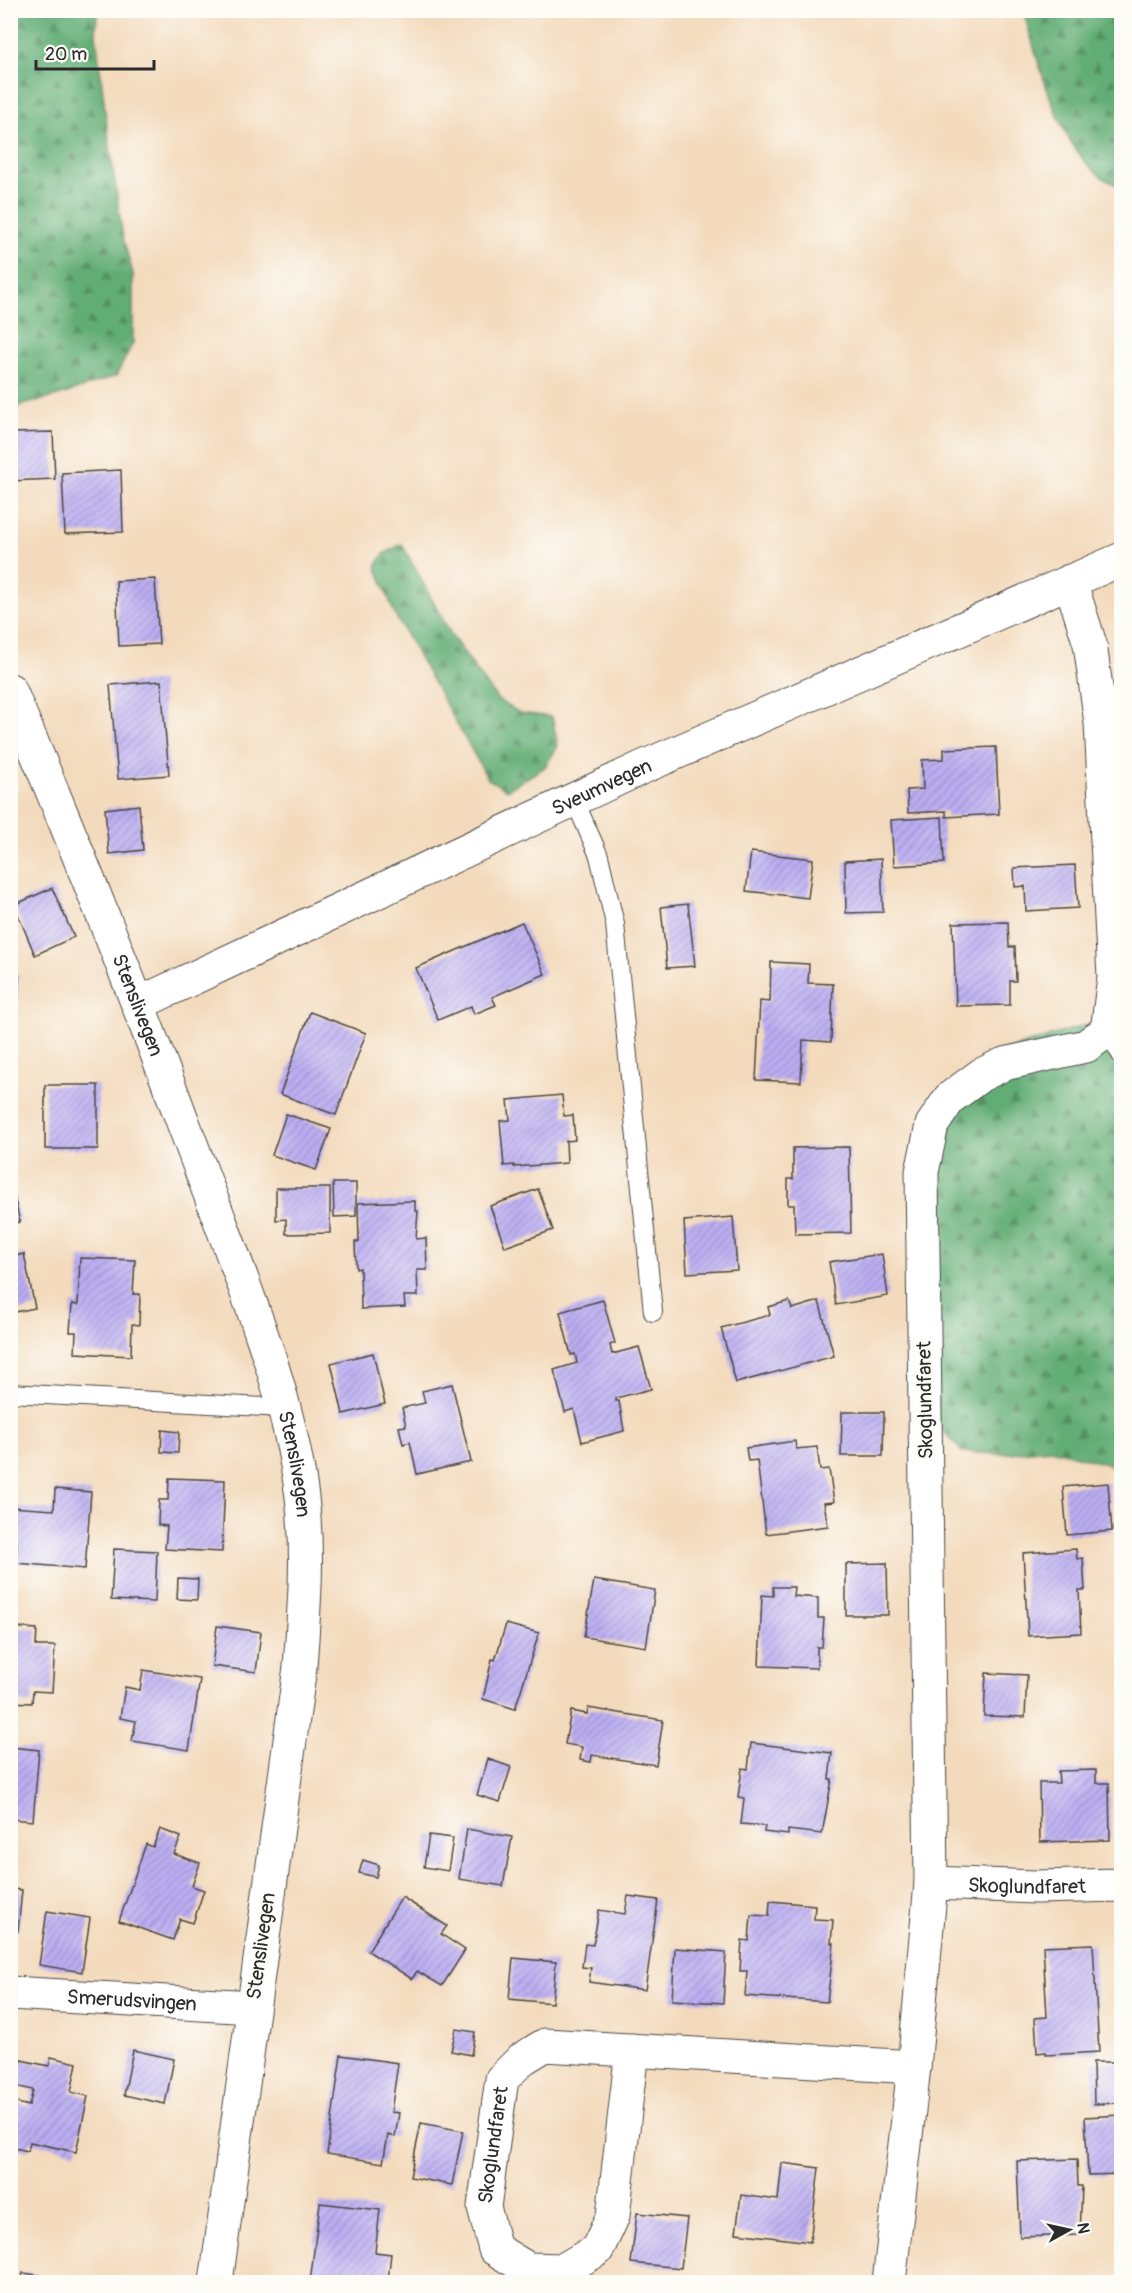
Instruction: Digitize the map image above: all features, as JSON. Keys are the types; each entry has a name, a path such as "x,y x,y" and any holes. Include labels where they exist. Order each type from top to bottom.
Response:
{"street":[{"name":"Sveumvegen","path":"138,1004 574,799 1122,559"},
{"path":"1070,581 1090,644 1099,702 1118,977 1114,1043"},
{"name":"Stenslivegen","path":"10,690 99,899 243,1285 283,1408 302,1496 307,1576 300,1667 216,2283"},
{"name":"Skoglundfaret","path":"889,2283 914,2067 931,1883 922,1172 932,1125 950,1098 981,1075 1004,1064 1086,1046 1114,1043"},
{"name":"Skoglundfaret","path":"931,1883 1036,1887 1122,1885"},
{"name":"Smerudsvingen","path":"10,1993 253,2007"},
{"name":"Skoglundfaret","path":"632,2050 613,2216 601,2242 597,2250 563,2270 528,2270 495,2249 484,2207 502,2079 522,2059 544,2045 632,2050 914,2067"}],"lane":[{"path":"574,799 599,856 615,924 653,1312"},
{"path":"10,1393 283,1408"}],"green space":[{"path":"10,11 97,11 96,35 107,126 123,238 133,274 133,343 116,376 58,396 11,408"},
{"path":"1023,11 1121,11 1121,186 1101,176 1083,159 1068,137 1045,84"},
{"path":"402,544 453,638 498,700 520,713 552,717 558,746 545,767 507,790 488,779 395,615 376,566 384,554"},
{"path":"1121,973 1121,1468 1051,1449 998,1454 962,1452 926,1412 936,1103 991,1055 1095,1022"}],"building":[{"path":"53,432 55,479 10,481 10,433"},
{"path":"121,470 123,532 65,534 62,473"},
{"path":"155,579 159,644 119,646 116,581"},
{"path":"161,681 169,775 118,779 110,685"},
{"path":"996,747 999,814 946,817 946,811 908,813 907,790 923,789 922,760 944,759 944,749"},
{"path":"139,805 143,850 109,854 105,809"},
{"path":"942,817 944,863 894,866 891,820"},
{"path":"751,852 813,859 808,898 746,891"},
{"path":"881,859 883,912 846,913 845,861"},
{"path":"1075,865 1078,908 1026,911 1025,886 1015,887 1014,868"},
{"path":"52,888 74,937 35,955 14,905"},
{"path":"688,904 695,966 667,968 661,907"},
{"path":"522,922 545,974 492,997 496,1005 474,1014 471,1006 438,1020 416,968"},
{"path":"1008,922 1009,947 1015,947 1016,981 1010,981 1010,1005 956,1006 953,923"},
{"path":"771,962 809,964 808,983 833,984 831,1042 803,1040 801,1082 756,1080 760,1001 770,1002"},
{"path":"10,975 19,975 16,1013 10,1013"},
{"path":"310,1012 366,1033 336,1115 280,1094"},
{"path":"45,1085 98,1085 98,1149 45,1149"},
{"path":"562,1095 564,1116 573,1115 575,1140 566,1141 567,1163 504,1166 500,1121 510,1120 508,1100"},
{"path":"286,1114 331,1129 316,1170 272,1155"},
{"path":"849,1147 851,1233 795,1234 794,1205 788,1205 788,1179 793,1179 793,1148"},
{"path":"10,1178 20,1222 10,1224"},
{"path":"333,1183 356,1183 356,1216 334,1217"},
{"path":"276,1188 330,1188 330,1233 286,1234 286,1219 276,1220"},
{"path":"538,1189 553,1230 505,1247 490,1206"},
{"path":"415,1201 415,1211 418,1211 416,1239 426,1238 427,1270 417,1270 418,1296 404,1296 405,1307 361,1309 360,1268 356,1269 355,1242 359,1242 358,1203"},
{"path":"733,1217 737,1270 687,1273 684,1221"},
{"path":"24,1254 35,1308 10,1313 10,1257"},
{"path":"882,1254 888,1296 836,1305 829,1262"},
{"path":"80,1258 135,1260 133,1294 140,1294 139,1325 132,1324 131,1356 75,1353 76,1332 70,1332 72,1304 78,1305"},
{"path":"603,1300 615,1343 610,1345 612,1354 639,1347 651,1389 616,1398 616,1401 619,1401 624,1431 582,1442 574,1409 565,1412 554,1370 577,1363 575,1354 571,1355 560,1312"},
{"path":"789,1301 792,1309 819,1301 834,1356 736,1383 721,1328 770,1315 768,1307"},
{"path":"373,1353 385,1404 343,1414 331,1363"},
{"path":"452,1384 471,1462 417,1474 410,1442 403,1444 399,1427 406,1426 402,1408 425,1403 422,1391"},
{"path":"842,1412 884,1412 883,1456 841,1456"},
{"path":"162,1430 179,1432 178,1453 161,1452"},
{"path":"795,1441 796,1449 817,1447 820,1470 829,1469 834,1502 824,1503 828,1526 766,1534 757,1460 748,1461 746,1448"},
{"path":"169,1478 225,1480 222,1552 165,1549 167,1526 158,1525 159,1500 168,1500"},
{"path":"1108,1483 1112,1531 1067,1535 1063,1487"},
{"path":"55,1489 91,1492 85,1569 16,1563 17,1545 10,1545 10,1507 54,1510"},
{"path":"114,1549 157,1551 155,1602 111,1600"},
{"path":"1076,1549 1077,1559 1083,1558 1085,1590 1079,1590 1081,1633 1028,1636 1023,1553"},
{"path":"887,1563 888,1615 846,1615 846,1564"},
{"path":"178,1578 198,1579 197,1600 177,1599"},
{"path":"594,1580 655,1590 646,1647 584,1637"},
{"path":"773,1587 794,1587 793,1596 818,1598 818,1618 824,1618 822,1647 817,1647 817,1668 759,1666 762,1595 773,1596"},
{"path":"506,1624 539,1633 515,1709 483,1699 492,1659 495,1660"},
{"path":"217,1626 261,1632 256,1672 212,1666"},
{"path":"10,1627 37,1629 36,1646 55,1646 52,1692 33,1691 32,1703 10,1702"},
{"path":"143,1670 200,1679 189,1750 132,1741 136,1721 120,1718 125,1687 140,1690"},
{"path":"986,1673 1027,1675 1025,1717 984,1716"},
{"path":"588,1708 663,1720 656,1765 592,1755 591,1762 580,1760 582,1747 565,1744 571,1711 587,1714"},
{"path":"751,1743 832,1753 829,1779 832,1779 822,1834 788,1830 788,1835 764,1832 765,1826 741,1824 744,1798 738,1797 742,1768 748,1769"},
{"path":"10,1747 39,1750 33,1821 10,1819"},
{"path":"488,1759 511,1767 500,1802 477,1795"},
{"path":"1096,1770 1096,1783 1109,1783 1110,1840 1040,1842 1039,1783 1059,1783 1058,1771"},
{"path":"160,1829 181,1837 174,1854 200,1863 192,1886 204,1890 193,1923 180,1919 173,1940 119,1921 146,1844 153,1847"},
{"path":"467,1829 512,1837 503,1886 459,1879"},
{"path":"429,1835 453,1838 448,1871 424,1867"},
{"path":"363,1860 379,1865 376,1877 359,1873"},
{"path":"10,1889 22,1890 18,1931 10,1930"},
{"path":"628,1896 658,1900 645,1990 589,1982 591,1968 582,1967 585,1944 593,1945 599,1910 625,1914"},
{"path":"402,1897 447,1926 441,1934 465,1950 442,1986 417,1971 412,1979 368,1951"},
{"path":"770,1901 815,1905 814,1919 833,1920 831,1943 834,1943 827,2002 745,1996 747,1971 740,1971 742,1940 749,1941 751,1915 769,1916"},
{"path":"47,1911 90,1918 82,1972 39,1965"},
{"path":"1093,1944 1099,2052 1046,2055 1046,2052 1037,2053 1035,2018 1047,2017 1043,1946"},
{"path":"675,1948 726,1952 723,2003 672,2000"},
{"path":"513,1958 556,1962 552,2003 509,1999"},
{"path":"456,2029 475,2032 471,2055 451,2051"},
{"path":"133,2050 174,2059 165,2104 124,2095"},
{"path":"341,2055 398,2063 391,2112 399,2113 395,2137 388,2135 383,2163 327,2154"},
{"path":"51,2057 77,2063 71,2092 88,2096 76,2152 30,2142 28,2151 10,2147 13,2102 29,2106 33,2090 15,2086 21,2060 49,2066"},
{"path":"1093,2062 1122,2062 1122,2103 1094,2104"},
{"path":"1122,2115 1122,2174 1088,2175 1085,2117"},
{"path":"421,2123 463,2131 452,2185 410,2177"},
{"path":"1077,2159 1078,2186 1082,2186 1080,2235 1020,2237 1017,2161"},
{"path":"782,2163 819,2168 810,2242 736,2233 741,2195 778,2200"},
{"path":"320,2203 380,2210 375,2252 391,2254 388,2280 371,2277 371,2282 310,2282"},
{"path":"637,2213 687,2218 681,2268 631,2263"},
{"path":"23,2273 76,2280 76,2282 21,2282"}]}
